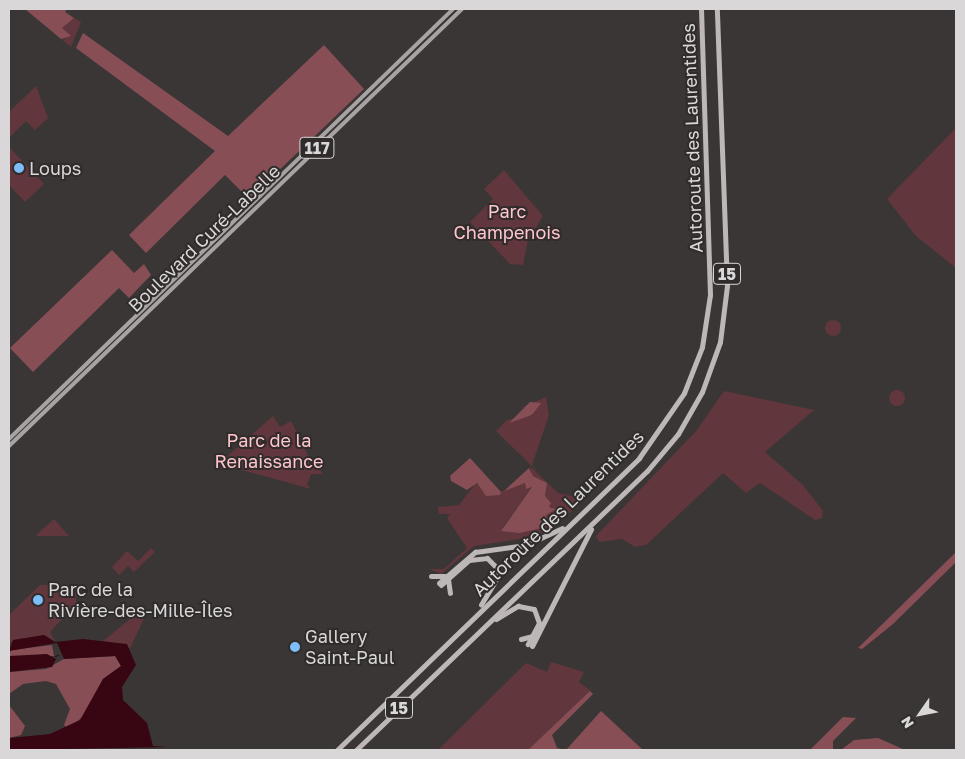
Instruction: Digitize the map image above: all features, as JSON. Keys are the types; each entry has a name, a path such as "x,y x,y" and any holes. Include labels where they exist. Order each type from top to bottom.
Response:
{"highway":[{"name":"Autoroute des Laurentides","path":"337,750 569,524 662,430 686,389 702,347 711,279 701,9"},
{"name":"Autoroute des Laurentides","path":"356,750 599,518 678,434 702,392 720,342 727,275 717,9"},
{"path":"486,625 516,607 529,606 539,618 530,645 579,546 599,518"},
{"path":"440,584 475,552 530,544 569,524"},
{"path":"432,576 447,578 475,557 487,558 495,566 496,584 472,618"},
{"path":"447,578 450,593"},
{"path":"521,639 532,636"}],"main road":[{"name":"Boulevard Curé-Labelle","path":"9,439 453,9"},
{"name":"Boulevard Curé-Labelle","path":"9,446 462,9"}],"green space":[{"path":"74,18 81,22 71,47 61,39 65,40 61,28"},
{"path":"36,86 48,118 35,130 26,121 9,138 9,112"},
{"path":"956,128 956,268 916,236 887,199"},
{"name":"Loups","path":"9,147 44,184 25,202 9,185"},
{"name":"Parc Champenois","path":"504,170 543,216 528,240 523,265 510,264 470,222 493,199 484,189"},
{"path":"833,320 841,328 833,336 825,328"},
{"path":"894,390 900,390 905,395 903,404 894,406 889,401 889,395"},
{"path":"724,391 814,410 765,452 803,485 823,511 822,518 815,520 760,483 746,493 723,473 646,545 635,547 622,539 599,542 596,536 697,430"},
{"path":"546,397 549,415 532,465 541,475 496,431 507,420 532,416 539,403 519,409"},
{"name":"Parc de la Renaissance","path":"273,416 280,427 291,421 308,456 323,474 311,474 307,485 311,489 231,467 224,459"},
{"path":"530,466 558,493 572,496 580,505 538,536 474,546 441,574 430,569 444,569 467,548 447,518 450,514 439,514 438,507 459,505 476,483 488,496 525,483 526,489 532,487 503,527 519,533 503,537 538,529 548,524 546,515 555,508 549,507 551,503 545,496 547,483 532,475"},
{"path":"54,519 69,536 37,536 37,534"},
{"path":"151,548 155,552 134,572 128,566 119,575 112,567 127,551 138,561"},
{"path":"76,584 76,604 50,632 55,641 44,635 9,642 9,615 40,585"},
{"path":"135,615 145,617 130,648 103,641"},
{"path":"551,662 584,672 579,682 591,691 528,750 438,750 526,663 547,672"}],"shaded area":[{"path":"25,9 67,9 65,12 74,18 62,28 71,36 61,39"},
{"path":"83,33 228,136 324,45 364,89 249,199 225,175 146,253 129,235 215,151 76,48"},
{"path":"112,250 134,273 144,264 151,275 129,298 119,288 33,372 10,348"},
{"path":"530,402 541,403 532,415 509,423"},
{"path":"470,458 501,492 500,495 486,496 477,483 467,490 451,481 450,476"},
{"path":"529,468 533,476 547,483 545,496 551,503 549,507 556,509 546,515 548,524 538,529 503,537 519,533 501,531 532,487 526,489 525,483 504,491"},
{"path":"956,552 956,562 893,624 862,649 858,648"},
{"path":"44,635 55,642 83,639 127,644 136,665 122,687 123,700 147,723 153,746 168,747 9,750 9,738 50,734 80,720 103,679 121,666 115,656 64,659 57,643 9,651 13,640"},
{"path":"52,645 54,656 9,656 11,650"},
{"path":"47,654 56,659 52,667 9,672 9,656"},
{"path":"116,656 121,666 103,679 86,714 68,729 64,725 70,709 56,684 46,681 23,684 9,694 9,672 46,669 64,659"},
{"path":"590,691 593,694 552,735 557,748 566,750 528,750"},
{"path":"9,705 25,726 21,735 9,738"},
{"path":"601,711 643,750 566,750"},
{"path":"843,717 856,718 833,741 833,750 810,750"},
{"path":"878,738 905,750 841,750 854,740"}],"place":[{"name":"Loups","path":"19,168"},
{"name":"Parc de la Rivière-des-Mille-Îles","path":"38,600"},
{"name":"Gallery Saint-Paul","path":"295,647"}]}
